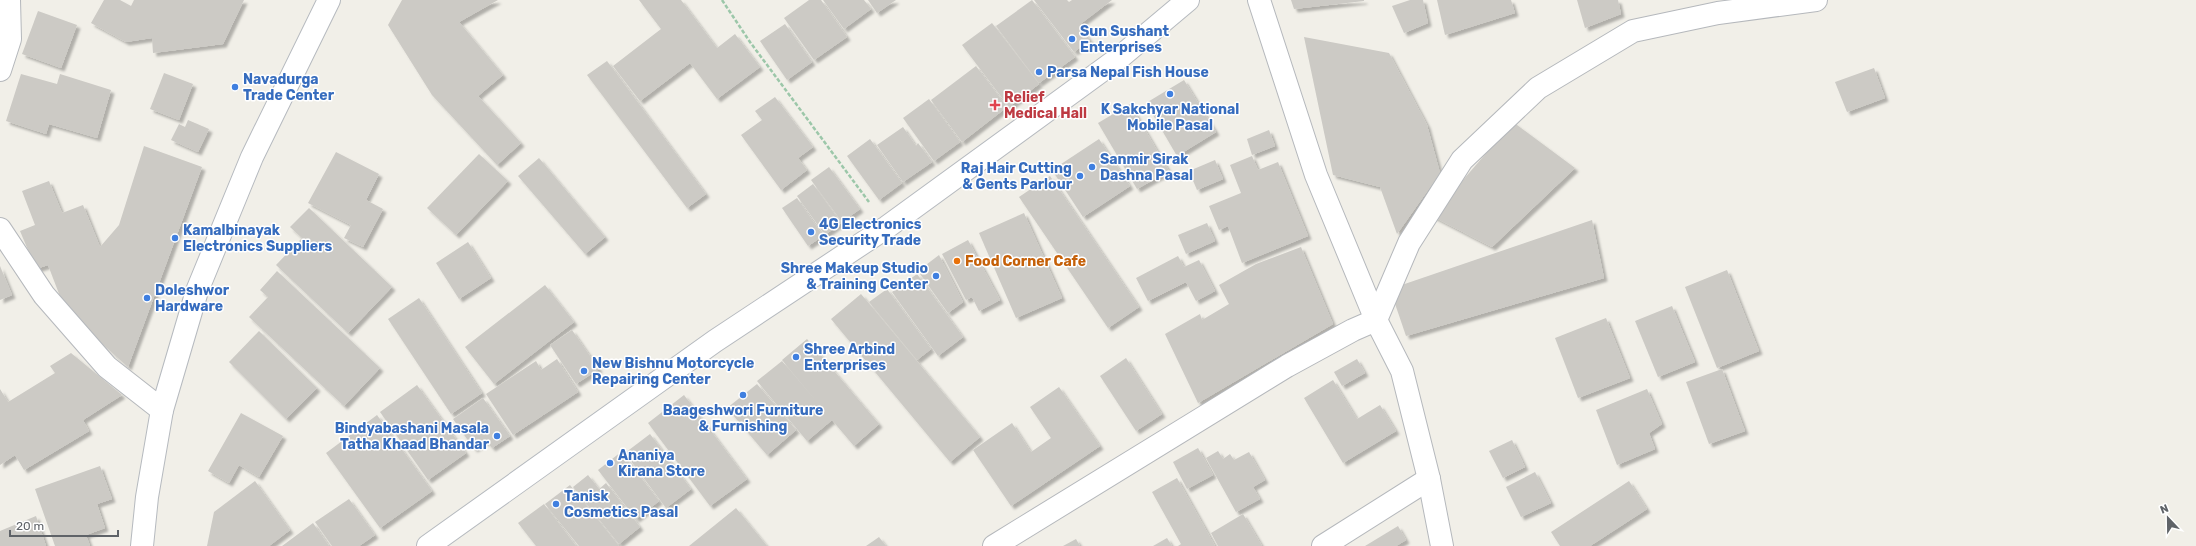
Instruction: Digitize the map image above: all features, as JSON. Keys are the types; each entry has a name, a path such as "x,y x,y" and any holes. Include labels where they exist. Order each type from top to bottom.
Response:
{"street":[{"path":"0,70 10,39 9,0"},
{"path":"142,546 147,497 162,410 197,291 252,157 329,0"},
{"path":"428,546 715,341 887,227 1119,58 1188,0"},
{"path":"1259,0 1316,176 1376,320 1402,371 1429,479 1442,546"},
{"path":"994,546 1287,366 1353,330 1376,320 1409,243 1462,160 1538,88 1633,31 1718,13 1816,0"},
{"path":"0,229 44,295 107,367 162,410"},
{"path":"1323,546 1429,479"}],"path":[{"path":"722,0 750,42 887,227"}],"building":[{"path":"104,0 120,0 131,6 134,0 244,0 223,44 153,53 152,38 126,42 91,23"},
{"path":"402,0 498,0 459,22 503,75 478,96 521,143 497,165 432,95 388,25"},
{"path":"639,0 681,0 717,48 735,34 760,67 717,99 690,63 640,101 613,66 661,29"},
{"path":"809,0 821,0 847,37 814,60 784,18"},
{"path":"823,0 864,0 871,9 844,29"},
{"path":"868,0 896,0 877,13"},
{"path":"1032,0 1075,57 1039,83 996,26"},
{"path":"1034,0 1067,0 1069,2 1072,0 1112,0 1079,25 1090,40 1074,52"},
{"path":"1291,0 1364,0 1364,1 1294,9"},
{"path":"1410,0 1423,0 1428,23 1404,33 1392,6"},
{"path":"1437,0 1511,0 1515,13 1445,35"},
{"path":"1577,0 1618,0 1621,14 1585,28"},
{"path":"38,11 77,25 61,68 22,54"},
{"path":"992,23 1039,84 1009,107 962,45"},
{"path":"785,24 812,62 787,80 760,41"},
{"path":"1304,37 1389,53 1427,125 1440,173 1397,234 1380,187 1333,175"},
{"path":"607,61 706,194 687,208 587,75"},
{"path":"976,66 1007,107 962,142 931,100"},
{"path":"1874,68 1885,98 1847,112 1835,82"},
{"path":"164,73 193,84 179,120 150,109"},
{"path":"21,74 57,84 60,74 111,90 97,138 49,124 46,134 6,121"},
{"path":"1184,80 1216,132 1177,156 1146,103"},
{"path":"775,97 813,147 798,158 807,170 781,190 741,135 762,120 755,111"},
{"path":"929,99 960,142 934,161 903,118"},
{"path":"1130,104 1169,171 1137,189 1098,123"},
{"path":"188,120 209,129 198,152 171,140 179,124 185,127"},
{"path":"1513,122 1575,168 1492,247 1432,216"},
{"path":"903,127 916,146 918,143 932,162 903,182 877,145"},
{"path":"1269,130 1275,146 1252,155 1247,139"},
{"path":"870,139 902,183 879,200 847,156"},
{"path":"1099,139 1130,186 1083,217 1052,170"},
{"path":"144,146 202,167 128,367 88,331 61,299 48,265 36,269 20,231 35,225 22,191 49,181 62,213 83,205 100,247 119,225"},
{"path":"336,152 379,174 366,200 383,209 363,247 344,238 351,225 308,203"},
{"path":"479,154 508,181 456,235 427,208"},
{"path":"1252,156 1258,170 1278,162 1308,236 1242,263 1228,226 1219,230 1209,206 1241,193 1230,165"},
{"path":"539,158 605,237 585,254 518,176"},
{"path":"1215,160 1223,179 1197,190 1189,171"},
{"path":"829,167 860,209 842,222 811,180"},
{"path":"1050,176 1139,307 1108,328 1019,197"},
{"path":"813,184 841,223 825,235 797,196"},
{"path":"797,198 823,236 808,246 782,208"},
{"path":"309,208 392,287 348,333 276,265 302,238 290,227"},
{"path":"1024,213 1062,298 1016,318 979,233"},
{"path":"1592,220 1604,278 1406,336 1390,289"},
{"path":"1207,223 1215,241 1186,254 1178,235"},
{"path":"968,240 1000,300 979,311 972,297 966,300 942,254"},
{"path":"468,242 491,278 459,299 436,263"},
{"path":"1301,247 1333,324 1198,403 1165,334 1200,314 1202,320 1229,304 1219,285 1256,264"},
{"path":"939,255 963,302 948,313 918,271"},
{"path":"1178,256 1184,267 1199,260 1215,291 1196,301 1186,282 1148,301 1136,278"},
{"path":"0,266 12,295 0,300"},
{"path":"1727,270 1759,351 1717,368 1685,287"},
{"path":"277,271 380,368 344,406 249,317 268,297 260,290"},
{"path":"917,274 963,337 938,356 892,292"},
{"path":"545,285 574,322 494,384 465,347"},
{"path":"887,289 931,349 917,360 869,302"},
{"path":"861,294 980,437 950,462 831,319"},
{"path":"419,298 482,393 451,414 388,319"},
{"path":"1672,306 1695,362 1658,377 1635,321"},
{"path":"1606,318 1630,378 1578,398 1555,338"},
{"path":"572,330 599,369 576,384 550,345"},
{"path":"259,331 317,388 286,419 229,362"},
{"path":"807,339 879,424 854,446 832,420 807,441 757,381 782,361 827,414 782,360"},
{"path":"71,353 122,395 83,420 89,431 24,470 15,455 0,465 0,389 8,402 55,373 50,366"},
{"path":"1126,358 1162,414 1136,431 1100,376"},
{"path":"557,359 578,392 513,435 486,394 536,361 541,370"},
{"path":"1357,359 1365,373 1342,386 1334,372"},
{"path":"1722,369 1745,431 1709,444 1686,382"},
{"path":"1333,380 1357,419 1380,405 1396,431 1343,463 1304,398"},
{"path":"757,384 796,430 767,455 727,408"},
{"path":"417,385 466,453 428,480 380,412"},
{"path":"1059,387 1100,446 1011,506 973,450 1012,423 1031,452 1051,438 1030,407"},
{"path":"1647,389 1662,424 1649,433 1655,449 1617,465 1596,410"},
{"path":"684,395 747,479 710,506 648,423"},
{"path":"483,398 510,436 492,448 486,441 474,449 453,419"},
{"path":"241,413 283,436 259,477 239,465 229,483 208,471"},
{"path":"377,415 432,491 380,528 326,453"},
{"path":"650,434 691,489 666,508 625,453"},
{"path":"1512,440 1525,467 1503,478 1489,451"},
{"path":"1198,448 1213,475 1187,489 1173,462"},
{"path":"1218,451 1223,459 1230,454 1234,460 1249,452 1265,480 1253,487 1260,499 1236,512 1206,458"},
{"path":"621,452 659,501 636,519 598,470"},
{"path":"100,466 112,499 97,504 105,528 86,535 90,546 55,546 35,489"},
{"path":"1535,472 1551,503 1521,517 1506,487"},
{"path":"588,475 599,489 606,483 640,527 619,544 573,487"},
{"path":"1177,478 1215,546 1178,546 1181,544 1152,492"},
{"path":"255,481 290,530 269,546 207,546 214,512"},
{"path":"1629,481 1647,509 1590,546 1560,546 1551,532"},
{"path":"570,485 619,546 579,546 545,504"},
{"path":"349,499 375,535 359,546 332,546 315,522"},
{"path":"544,504 576,546 536,546 518,523"},
{"path":"736,508 767,546 689,546"},
{"path":"1243,514 1262,546 1218,546 1211,533"},
{"path":"36,516 46,546 0,546 0,531"},
{"path":"313,523 329,546 282,546"},
{"path":"1398,526 1406,540 1396,546 1365,546"},
{"path":"879,537 886,546 866,546"},
{"path":"1167,538 1172,546 1153,546"},
{"path":"1076,539 1080,546 1063,546"}],"place":[{"name":"Sun Sushant Enterprises","path":"1072,39"},
{"name":"Parsa Nepal Fish House","path":"1039,72"},
{"name":"Navadurga Trade Center","path":"235,87"},
{"name":"K Sakchyar National Mobile Pasal","path":"1170,94"},
{"name":"Relief Medical Hall","path":"995,105"},
{"name":"Sanmir Sirak Dashna Pasal","path":"1092,167"},
{"name":"Raj Hair Cutting & Gents Parlour","path":"1080,176"},
{"name":"4G Electronics Security Trade","path":"811,232"},
{"name":"Kamalbinayak Electronics Suppliers","path":"175,238"},
{"name":"Food Corner Cafe","path":"957,261"},
{"name":"Shree Makeup Studio & Training Center","path":"936,276"},
{"name":"Doleshwor Hardware","path":"147,298"},
{"name":"Shree Arbind Enterprises","path":"796,357"},
{"name":"New Bishnu Motorcycle Repairing Center","path":"584,371"},
{"name":"Baageshwori Furniture & Furnishing","path":"743,395"},
{"name":"Bindyabashani Masala Tatha Khaad Bhandar","path":"497,436"},
{"name":"Ananiya Kirana Store","path":"610,463"},
{"name":"Tanisk Cosmetics Pasal","path":"556,504"}]}
